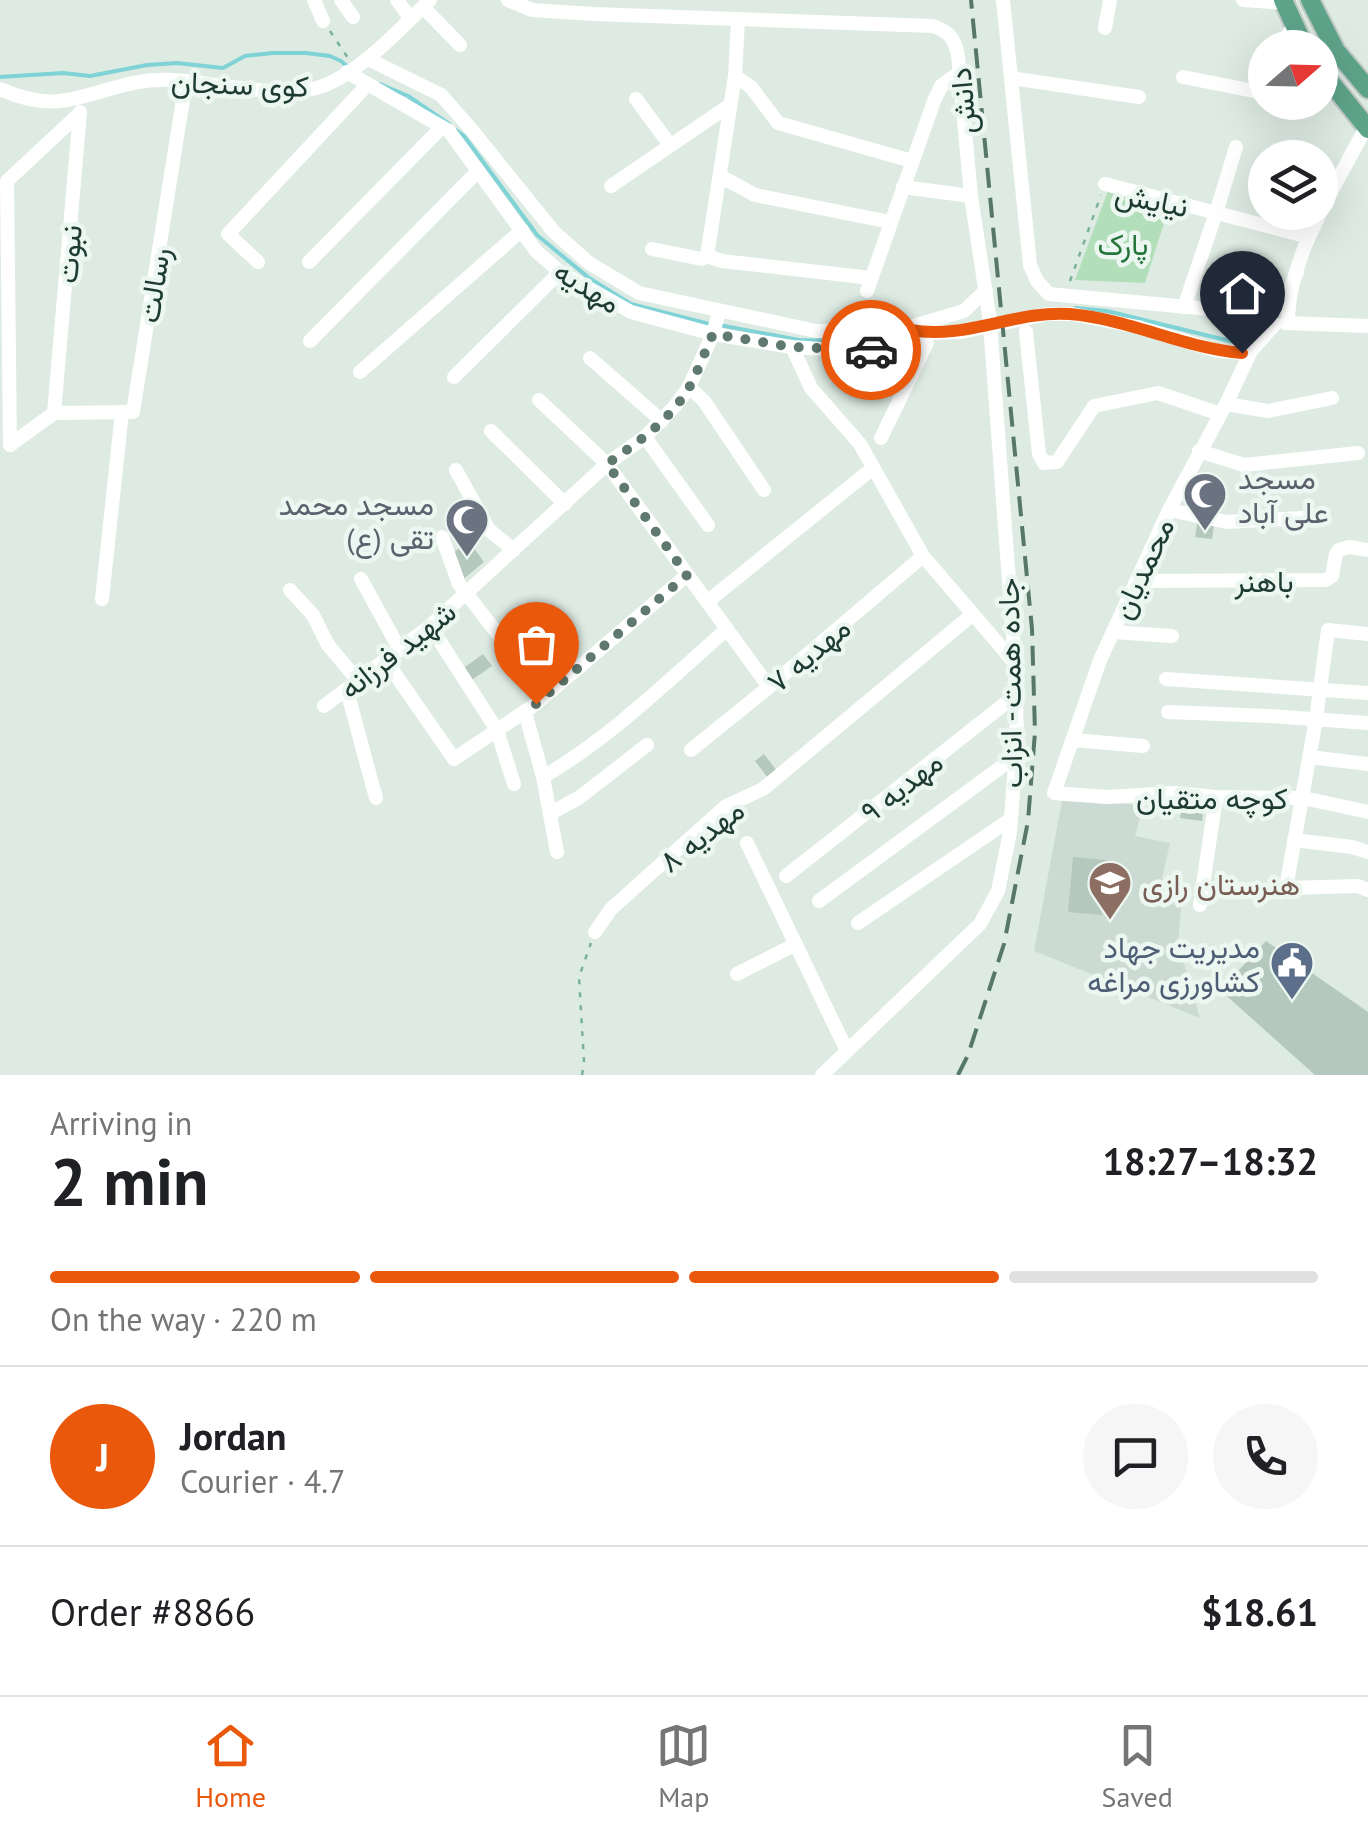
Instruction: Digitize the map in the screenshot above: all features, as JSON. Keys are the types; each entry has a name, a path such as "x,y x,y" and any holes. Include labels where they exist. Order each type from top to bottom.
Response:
{"main road":[{"path":"1310,0 1336,51 1368,89"},
{"path":"1284,2 1297,30"},
{"path":"1338,91 1367,128"}],"street":[{"path":"314,0 323,21"},
{"path":"342,0 354,17"},
{"path":"396,0 410,18"},
{"name":"دانش","path":"508,0 532,10 932,26 944,30 954,38 960,72 971,196 989,315"},
{"path":"1003,0 1030,265 1049,294 1368,326"},
{"path":"1105,28 1110,0"},
{"path":"1243,0 1284,2"},
{"path":"426,3 460,45"},
{"name":"کوی سنجان","path":"0,89 38,100 65,101 128,82 169,80 296,92 328,85 426,3"},
{"path":"652,249 702,260 707,256 734,76 738,20"},
{"path":"1292,30 1295,26"},
{"path":"354,67 441,95 554,232 590,263 640,293 816,330 961,332 1047,314 1072,314 1138,327 1218,351 1251,351 1281,319 1309,237 1367,128"},
{"name":"مهدیه","path":"354,67 368,84 449,131 536,251 560,272 630,312 713,334 792,347 851,351 905,347"},
{"path":"707,256 869,284 941,86 960,72"},
{"path":"734,76 751,87 778,123 912,161"},
{"path":"1183,76 1248,90"},
{"path":"1010,78 1139,97"},
{"name":"رسالت","path":"122,412 133,412 186,82"},
{"path":"258,262 228,234 368,84"},
{"name":"نبوت","path":"54,413 81,96"},
{"path":"636,99 670,145"},
{"path":"610,186 730,105"},
{"path":"80,113 7,181 10,446 54,413 122,412 102,599"},
{"path":"309,262 442,127"},
{"path":"1184,307 1236,147"},
{"path":"310,341 478,171"},
{"path":"720,176 755,195 890,222"},
{"name":"نیایش","path":"1106,184 1309,237"},
{"path":"903,186 971,196"},
{"path":"360,372 522,230"},
{"path":"454,376 560,272"},
{"path":"906,330 964,311 986,290"},
{"name":"شهید فرزانه","path":"324,706 430,626 607,464 646,438 689,387 713,334 718,311"},
{"name":"جاده همت - انزاب","path":"822,1075 980,924 998,891 1011,819 1016,695 989,315"},
{"path":"905,347 912,341 906,330"},
{"path":"1026,332 1039,454 1044,463 1057,462 1094,406 1158,393 1223,409 1268,411 1332,398"},
{"path":"882,438 927,343 905,347"},
{"path":"792,347 811,388 860,444 923,556 1014,663"},
{"name":"محمدیان","path":"1054,793 1100,660 1169,510 1251,351"},
{"path":"590,358 662,421"},
{"path":"689,387 704,400 764,490"},
{"path":"539,400 607,464 770,687"},
{"path":"491,431 565,504"},
{"path":"646,438 708,525"},
{"path":"1199,451 1244,464 1358,453"},
{"path":"707,602 872,468"},
{"path":"456,470 490,530 514,550"},
{"path":"1169,510 1227,522 1318,517"},
{"path":"442,537 460,584 504,642"},
{"name":"باهنر","path":"1137,581 1326,580 1332,576 1340,550 1368,550"},
{"name":"مهدیه ۷","path":"691,750 923,556"},
{"path":"386,661 454,760 536,704 687,575"},
{"path":"361,579 400,650"},
{"path":"290,590 313,615 353,686 376,798"},
{"name":"مهدیه ۸","path":"595,932 611,909 726,806 763,789 974,614"},
{"path":"430,626 497,730 514,784"},
{"path":"543,777 620,722 727,629"},
{"path":"1368,634 1328,630 1286,888 1358,886 1368,890"},
{"path":"1113,632 1172,636"},
{"path":"1166,679 1368,693"},
{"name":"مهدیه ۹","path":"786,876 1016,695"},
{"path":"525,712 543,777 557,852"},
{"path":"1168,712 1368,724"},
{"path":"1074,740 1143,746"},
{"path":"551,813 580,798 647,745"},
{"path":"818,901 1016,756"},
{"path":"1308,757 1368,764"},
{"name":"کوچه متقیان","path":"1054,793 1302,798 1368,812"},
{"path":"1200,905 1216,797"},
{"path":"858,923 1011,819"},
{"path":"1294,840 1368,852"},
{"path":"748,843 848,1051"},
{"path":"737,974 796,944"}],"path":[{"path":"323,21 354,67"},
{"name":"نیایش","path":"1064,295 1106,184"},
{"path":"582,1075 579,977 595,932"}],"shaded area":[{"name":"هنرستان رازی","path":"1062,801 1143,805 1135,836 1170,843 1162,879 1173,882 1182,900 1178,942 1200,1018 1034,951"}],"green space":[{"name":"پارک","path":"1109,188 1169,207 1145,283 1075,280"}],"building":[{"name":"مسجد علی آباد","path":"1197,524 1214,526 1212,539 1195,537"},
{"name":"مسجد محمد تقی (ع)","path":"468,540 484,562 461,581 451,555"},
{"path":"483,654 492,666 469,682 461,670"},
{"path":"764,754 777,771 768,778 755,761"},
{"path":"1183,801 1204,804 1202,821 1180,818"},
{"name":"هنرستان رازی","path":"1073,857 1107,860 1102,915 1068,912"},
{"name":"مدیریت جهاد کشاورزی مراغه","path":"1266,941 1368,1012 1368,1075 1315,1075 1220,990"}],"waterway":[{"path":"0,77 63,73 90,76 177,63 223,68 245,56 273,53 330,56 349,68"},
{"path":"380,84 408,96 449,124"},
{"path":"456,130 537,235 589,278 631,304 709,324"},
{"path":"1075,308 1107,311 1238,343 1250,339 1255,329"},
{"path":"719,325 799,340 883,342"}],"railway":[{"path":"958,1075 1004,944 1028,821 1035,732 1032,629 971,0"}],"way so far":[{"path":"536,704 687,575 607,464 646,438 675,406 689,387 713,334 792,347 871,350"}],"place":[{"name":"مسجد علی آباد","path":"1205,532"},
{"name":"مسجد محمد تقی (ع)","path":"467,558"},
{"name":"هنرستان رازی","path":"1110,921"},
{"name":"مدیریت جهاد کشاورزی مراغه","path":"1292,1001"}],"route":[{"path":"871,350 911,345 910,330 961,332 1047,314 1072,314 1138,327 1218,351 1242,353"}]}
